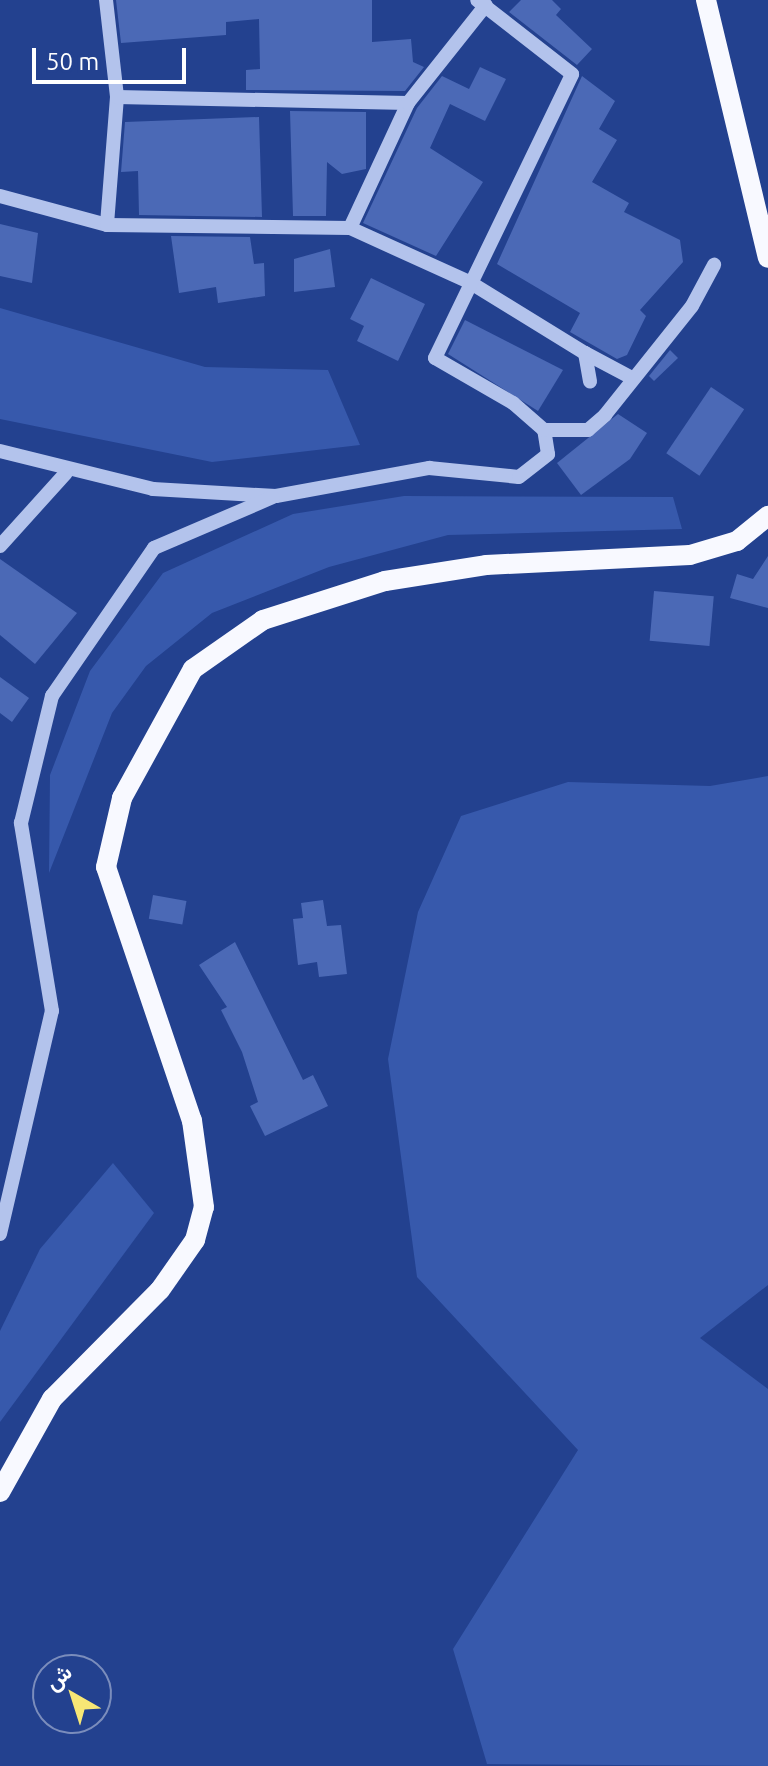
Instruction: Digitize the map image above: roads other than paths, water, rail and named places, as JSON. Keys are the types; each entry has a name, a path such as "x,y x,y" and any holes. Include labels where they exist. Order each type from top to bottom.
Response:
{"main road":[{"path":"706,0 768,258"},
{"path":"0,1492 52,1399 160,1290 195,1240 204,1207 192,1121 106,867 122,798 193,669 263,620 385,581 486,565 690,555 737,541 768,516"}],"street":[{"path":"106,0 117,97 107,225"},
{"path":"0,1234 52,1011 21,823 52,696 154,548 276,496 429,468 519,477 548,454 544,430 513,403 435,358 572,74 481,2 408,103 350,228"},
{"path":"117,97 408,103"},
{"path":"0,196 107,225 350,228 471,283 632,378"},
{"path":"544,430 588,430 692,306 714,265"},
{"path":"585,353 590,382"},
{"path":"0,451 66,473 153,489 276,496"},
{"path":"0,546 66,473"}]}
